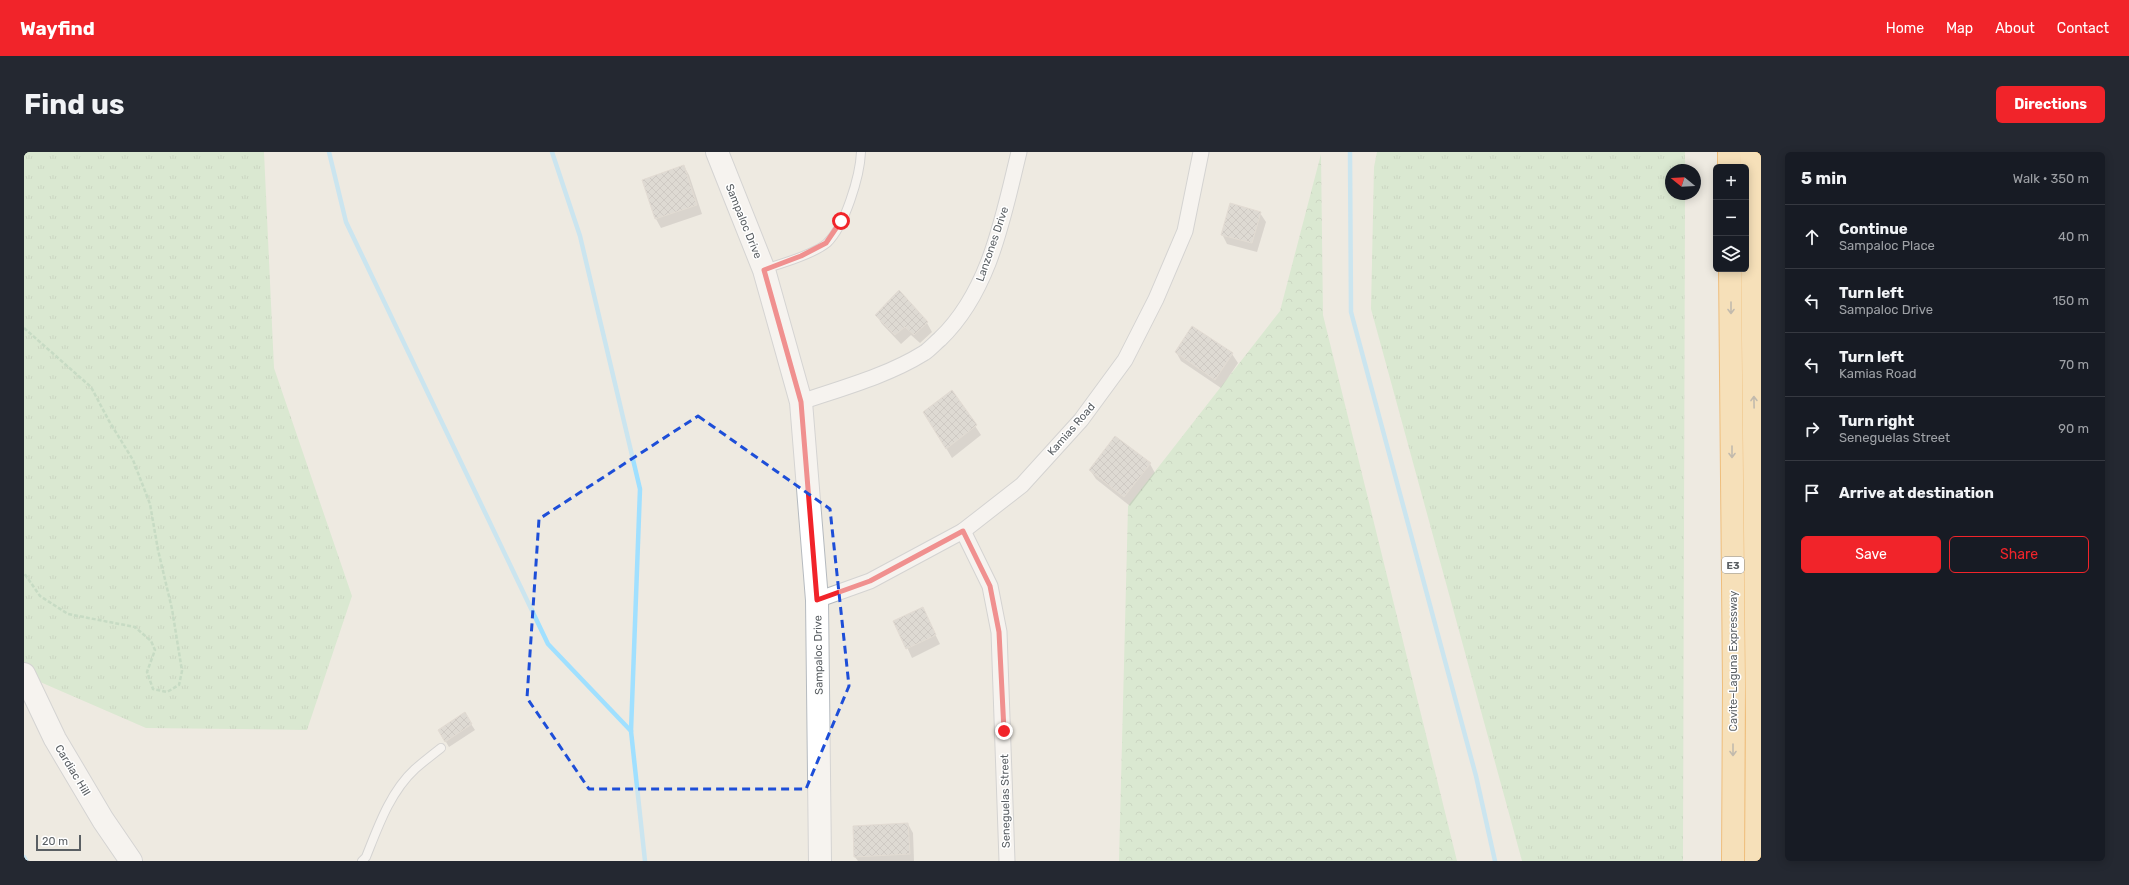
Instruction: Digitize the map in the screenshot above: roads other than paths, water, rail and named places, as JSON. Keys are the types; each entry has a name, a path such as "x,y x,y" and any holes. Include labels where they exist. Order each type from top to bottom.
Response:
{"highway":[{"path":"1729,152 1729,164"},
{"name":"Cavite–Laguna Expressway","path":"1751,152 1757,701 1756,861"},
{"name":"Cavite–Laguna Expressway","path":"1730,272 1734,686 1733,861"}],"street":[{"name":"Sampaloc Drive","path":"717,152 764,270 801,402 817,600 820,861"},
{"name":"Lanzones Drive","path":"801,402 896,369 926,352 952,327 979,285 1000,228 1019,152"},
{"name":"Kamias Road","path":"817,600 870,581 963,531 1022,485 1081,420 1125,360 1156,300 1185,231 1201,152"},
{"name":"Seneguelas Street","path":"963,531 990,586 999,632 1006,861"},
{"name":"Cardiac Hill","path":"24,674 55,739 103,820 131,861"}],"lane":[{"path":"764,270 801,256 826,243 841,221 860,167 861,152"},
{"path":"362,861 366,858 382,818 396,792 414,770 441,748"}],"waterway":[{"path":"329,152 346,222 548,644 631,731"},
{"path":"552,152 580,236 640,489 631,731 645,861"},
{"path":"1350,152 1351,312 1476,776 1495,861"},
{"path":"24,857 26,861"}]}
